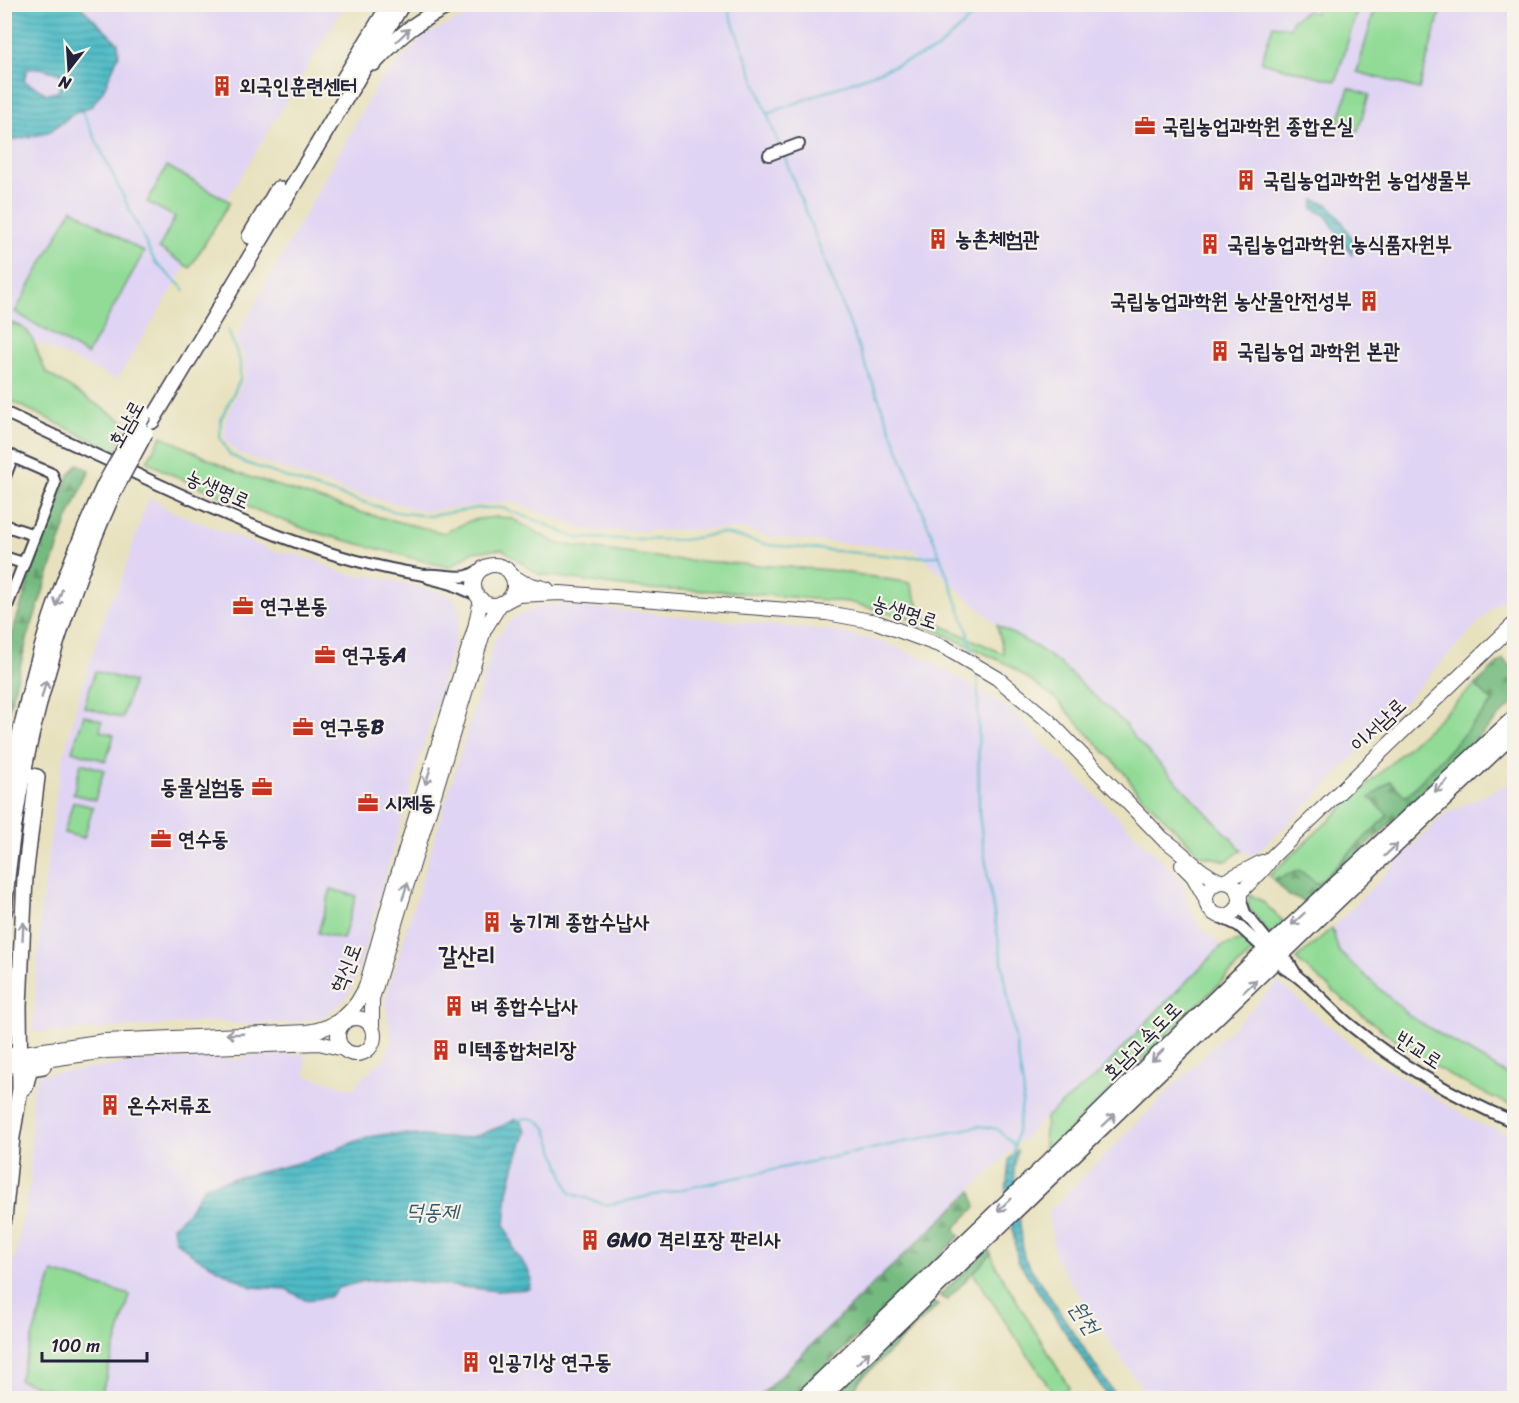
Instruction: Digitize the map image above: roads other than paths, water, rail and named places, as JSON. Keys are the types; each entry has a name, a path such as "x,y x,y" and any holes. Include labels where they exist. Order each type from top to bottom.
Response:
{"highway":[{"name":"호남로","path":"148,417 402,4"},
{"path":"337,111 364,75 408,28 452,4"},
{"name":"호남로","path":"4,820 19,736 47,631 76,552 148,417 387,7"},
{"name":"호남로","path":"4,912 27,750 54,652 109,487"},
{"name":"호남고속도로","path":"803,1398 1256,959 1515,718"},
{"name":"호남고속도로","path":"821,1398 1339,899 1515,733"},
{"path":"4,1219 12,1137 20,1089 15,1057 25,877 37,777 23,774"},
{"path":"20,1089 24,1088 30,1068 42,1066 42,1060"}],"main road":[{"name":"농생명로","path":"482,569 494,565 501,567 524,583 560,593"},
{"path":"479,597 474,584 477,574 482,569"},
{"path":"503,602 513,588 511,575"},
{"name":"농생명로","path":"479,597 490,604 518,596 560,593 828,614 876,622 944,647 996,678 1049,721 1163,839 1174,846 1201,872 1234,885 1240,897"},
{"name":"혁신로","path":"342,1021 362,996 367,983 396,881 475,628 479,597"},
{"name":"혁신로","path":"15,1057 42,1060 106,1051 306,1043 319,1043 357,1054 368,1049 374,1039 372,999 484,630 503,602"},
{"name":"이서남로","path":"1222,881 1272,857 1515,624"},
{"name":"농생명로","path":"1163,839 1168,849 1193,876 1206,899 1208,908 1218,916"},
{"name":"이서남로","path":"1240,897 1251,880 1269,864 1272,857"},
{"path":"1206,899 1207,891 1211,886 1222,881"},
{"path":"1218,916 1230,915 1238,908 1240,897"},
{"name":"혁신로","path":"4,1066 15,1057 105,1041 307,1032 358,1017 372,1029"},
{"path":"342,1021 337,1038 344,1050"}],"street":[{"path":"769,155 799,144"},
{"name":"농생명로","path":"4,412 249,526 359,562 424,575 433,580 452,584 479,597"},
{"path":"4,480 9,455 52,474 55,483 4,614"},
{"path":"4,525 34,535"},
{"path":"4,557 23,563"},
{"name":"농생명로","path":"424,575 434,573 468,576 482,569"},
{"path":"1218,916 1239,926 1263,942 1245,913 1240,897"},
{"name":"반교로","path":"1285,964 1349,1024 1425,1077 1468,1103 1515,1122"}],"water":[{"path":"5,5 79,5 118,43 119,54 104,89 92,106 75,113 48,133 12,140 5,139","holes":["41,68 61,74 62,80 58,92 47,94 24,81 27,69"]},
{"path":"1314,200 1328,204 1343,223 1353,241 1352,255 1326,216 1313,208"},
{"name":"덕동제","path":"515,1119 521,1122 526,1131 508,1192 505,1225 515,1252 528,1270 531,1279 529,1289 497,1291 394,1279 364,1281 338,1288 329,1297 305,1300 286,1289 252,1287 196,1257 175,1240 173,1226 188,1212 205,1186 308,1160 372,1136 395,1134 445,1138 469,1137 505,1125"},
{"path":"1017,1151 1014,1170 1024,1258 1117,1398 1109,1398 1018,1261 1006,1192 1009,1159"}],"waterway":[{"path":"726,4 780,148"},
{"path":"767,114 936,50 986,4"},
{"path":"82,111 155,262 185,290"},
{"path":"783,153 940,556 967,629 973,658"},
{"path":"228,330 240,361 240,380 221,419 220,437 229,454 246,463 316,488 396,512 429,516 479,508 502,508 576,538 684,540 721,533 769,545 903,557 940,556"},
{"path":"976,672 979,814 1024,1092 1013,1157"},
{"path":"518,1120 534,1119 546,1128 570,1193 607,1205 980,1126 997,1129 1015,1146"}],"place":[{"name":"외국인훈련센터","path":"222,86"},
{"name":"국립농업과학원 종합온실","path":"1145,126"},
{"name":"국립농업과학원 농업생물부","path":"1246,180"},
{"name":"농촌체험관","path":"938,239"},
{"name":"국립농업과학원 농식품자원부","path":"1210,244"},
{"name":"국립농업과학원 농산물안전성부","path":"1369,301"},
{"name":"국립농업 과학원 본관","path":"1220,351"},
{"name":"연구본동","path":"243,606"},
{"name":"연구동A","path":"325,655"},
{"name":"연구동B","path":"303,727"},
{"name":"동물실험동","path":"262,787"},
{"name":"시제동","path":"368,803"},
{"name":"연수동","path":"161,839"},
{"name":"농기계 종합수납사","path":"492,922"},
{"name":"벼 종합수납사","path":"454,1006"},
{"name":"미텍종합처리장","path":"441,1050"},
{"name":"온수저류조","path":"110,1105"},
{"name":"GMO 격리포장 판리사","path":"590,1240"},
{"name":"인공기상 연구동","path":"471,1362"}],"district":[{"name":"갈산리","path":"467,956"}],"water label":[{"name":"원천","path":"1085,1317"}]}
